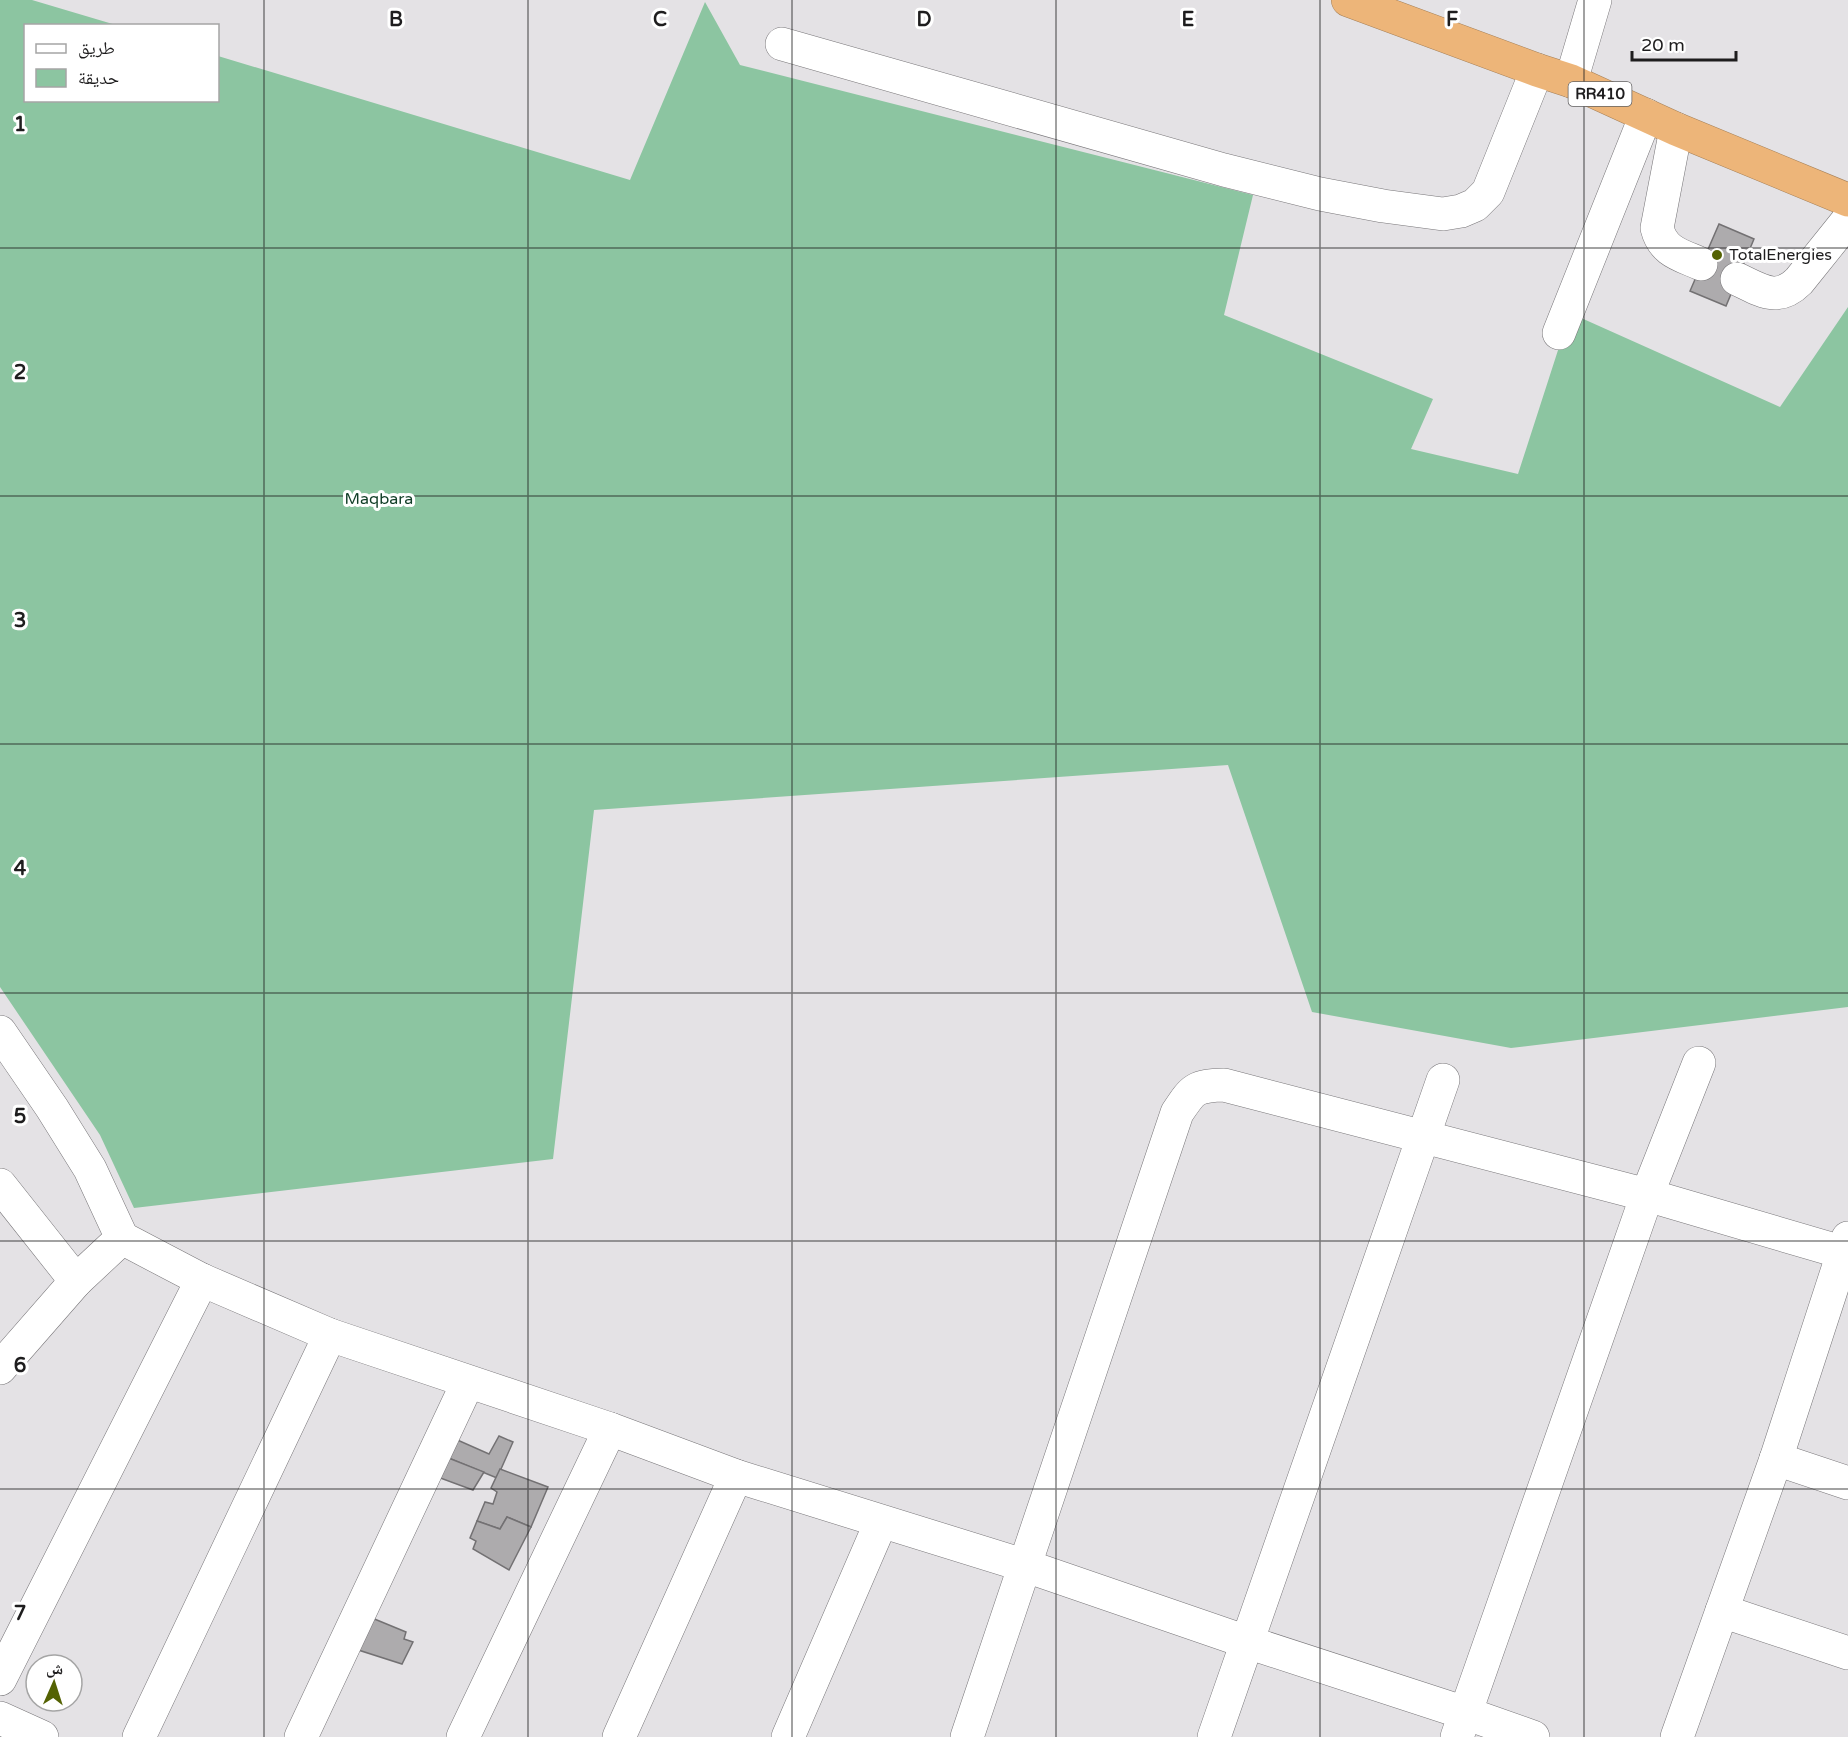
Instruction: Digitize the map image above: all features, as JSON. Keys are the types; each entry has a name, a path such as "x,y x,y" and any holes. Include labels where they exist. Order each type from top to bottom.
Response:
{"highway":[{"name":"RR410","path":"1348,0 1571,81 1676,129 1848,200"}],"street":[{"path":"1571,81 1595,0"},
{"path":"782,44 1224,170 1320,194 1443,214 1461,211 1475,205 1488,192 1537,70"},
{"path":"1559,333 1646,115"},
{"path":"1676,129 1658,228 1660,239 1667,248 1701,264"},
{"path":"1737,279 1770,294 1781,294 1791,289 1848,220"},
{"path":"0,1032 52,1107 90,1169 122,1238 202,1280 330,1335 610,1430 736,1476 1026,1566 1247,1642 1461,1725 1533,1737"},
{"path":"1461,1725 1647,1195 1699,1063"},
{"path":"1214,1737 1443,1080"},
{"path":"967,1737 1177,1113 1190,1094 1204,1086 1224,1085 1846,1249 1776,1459 1677,1737"},
{"path":"0,1185 76,1281"},
{"path":"0,1368 76,1281 122,1238"},
{"path":"0,1679 202,1280"},
{"path":"139,1737 330,1335"},
{"path":"301,1737 468,1382"},
{"path":"463,1737 610,1430"},
{"path":"1776,1459 1848,1483"},
{"path":"620,1737 736,1476"},
{"path":"788,1737 881,1522"},
{"path":"1722,1611 1848,1653"},
{"path":"0,1718 42,1737"}],"green space":[{"name":"Maqbara","path":"0,0 32,0 113,24 24,24 24,102 219,102 219,56 630,180 705,2 740,65 1253,195 1224,315 1433,399 1411,449 1518,474 1570,313 1780,407 1848,307 1848,1007 1511,1048 1312,1012 1228,765 594,810 553,1159 134,1208 100,1135 0,987"}],"building":[{"path":"1719,224 1754,239 1726,306 1690,291"},
{"path":"499,1436 513,1442 497,1478 446,1457 453,1438 489,1454"},
{"path":"446,1457 484,1472 473,1490 432,1475"},
{"path":"500,1469 548,1487 531,1527 507,1517 500,1529 477,1521 485,1502 493,1504 497,1492 491,1488"},
{"path":"507,1517 531,1527 509,1570 473,1549 476,1541 470,1538 477,1521 500,1529"},
{"path":"372,1618 406,1632 404,1639 413,1642 402,1664 349,1647"}],"place":[{"name":"TotalEnergies","path":"1717,255"}]}
